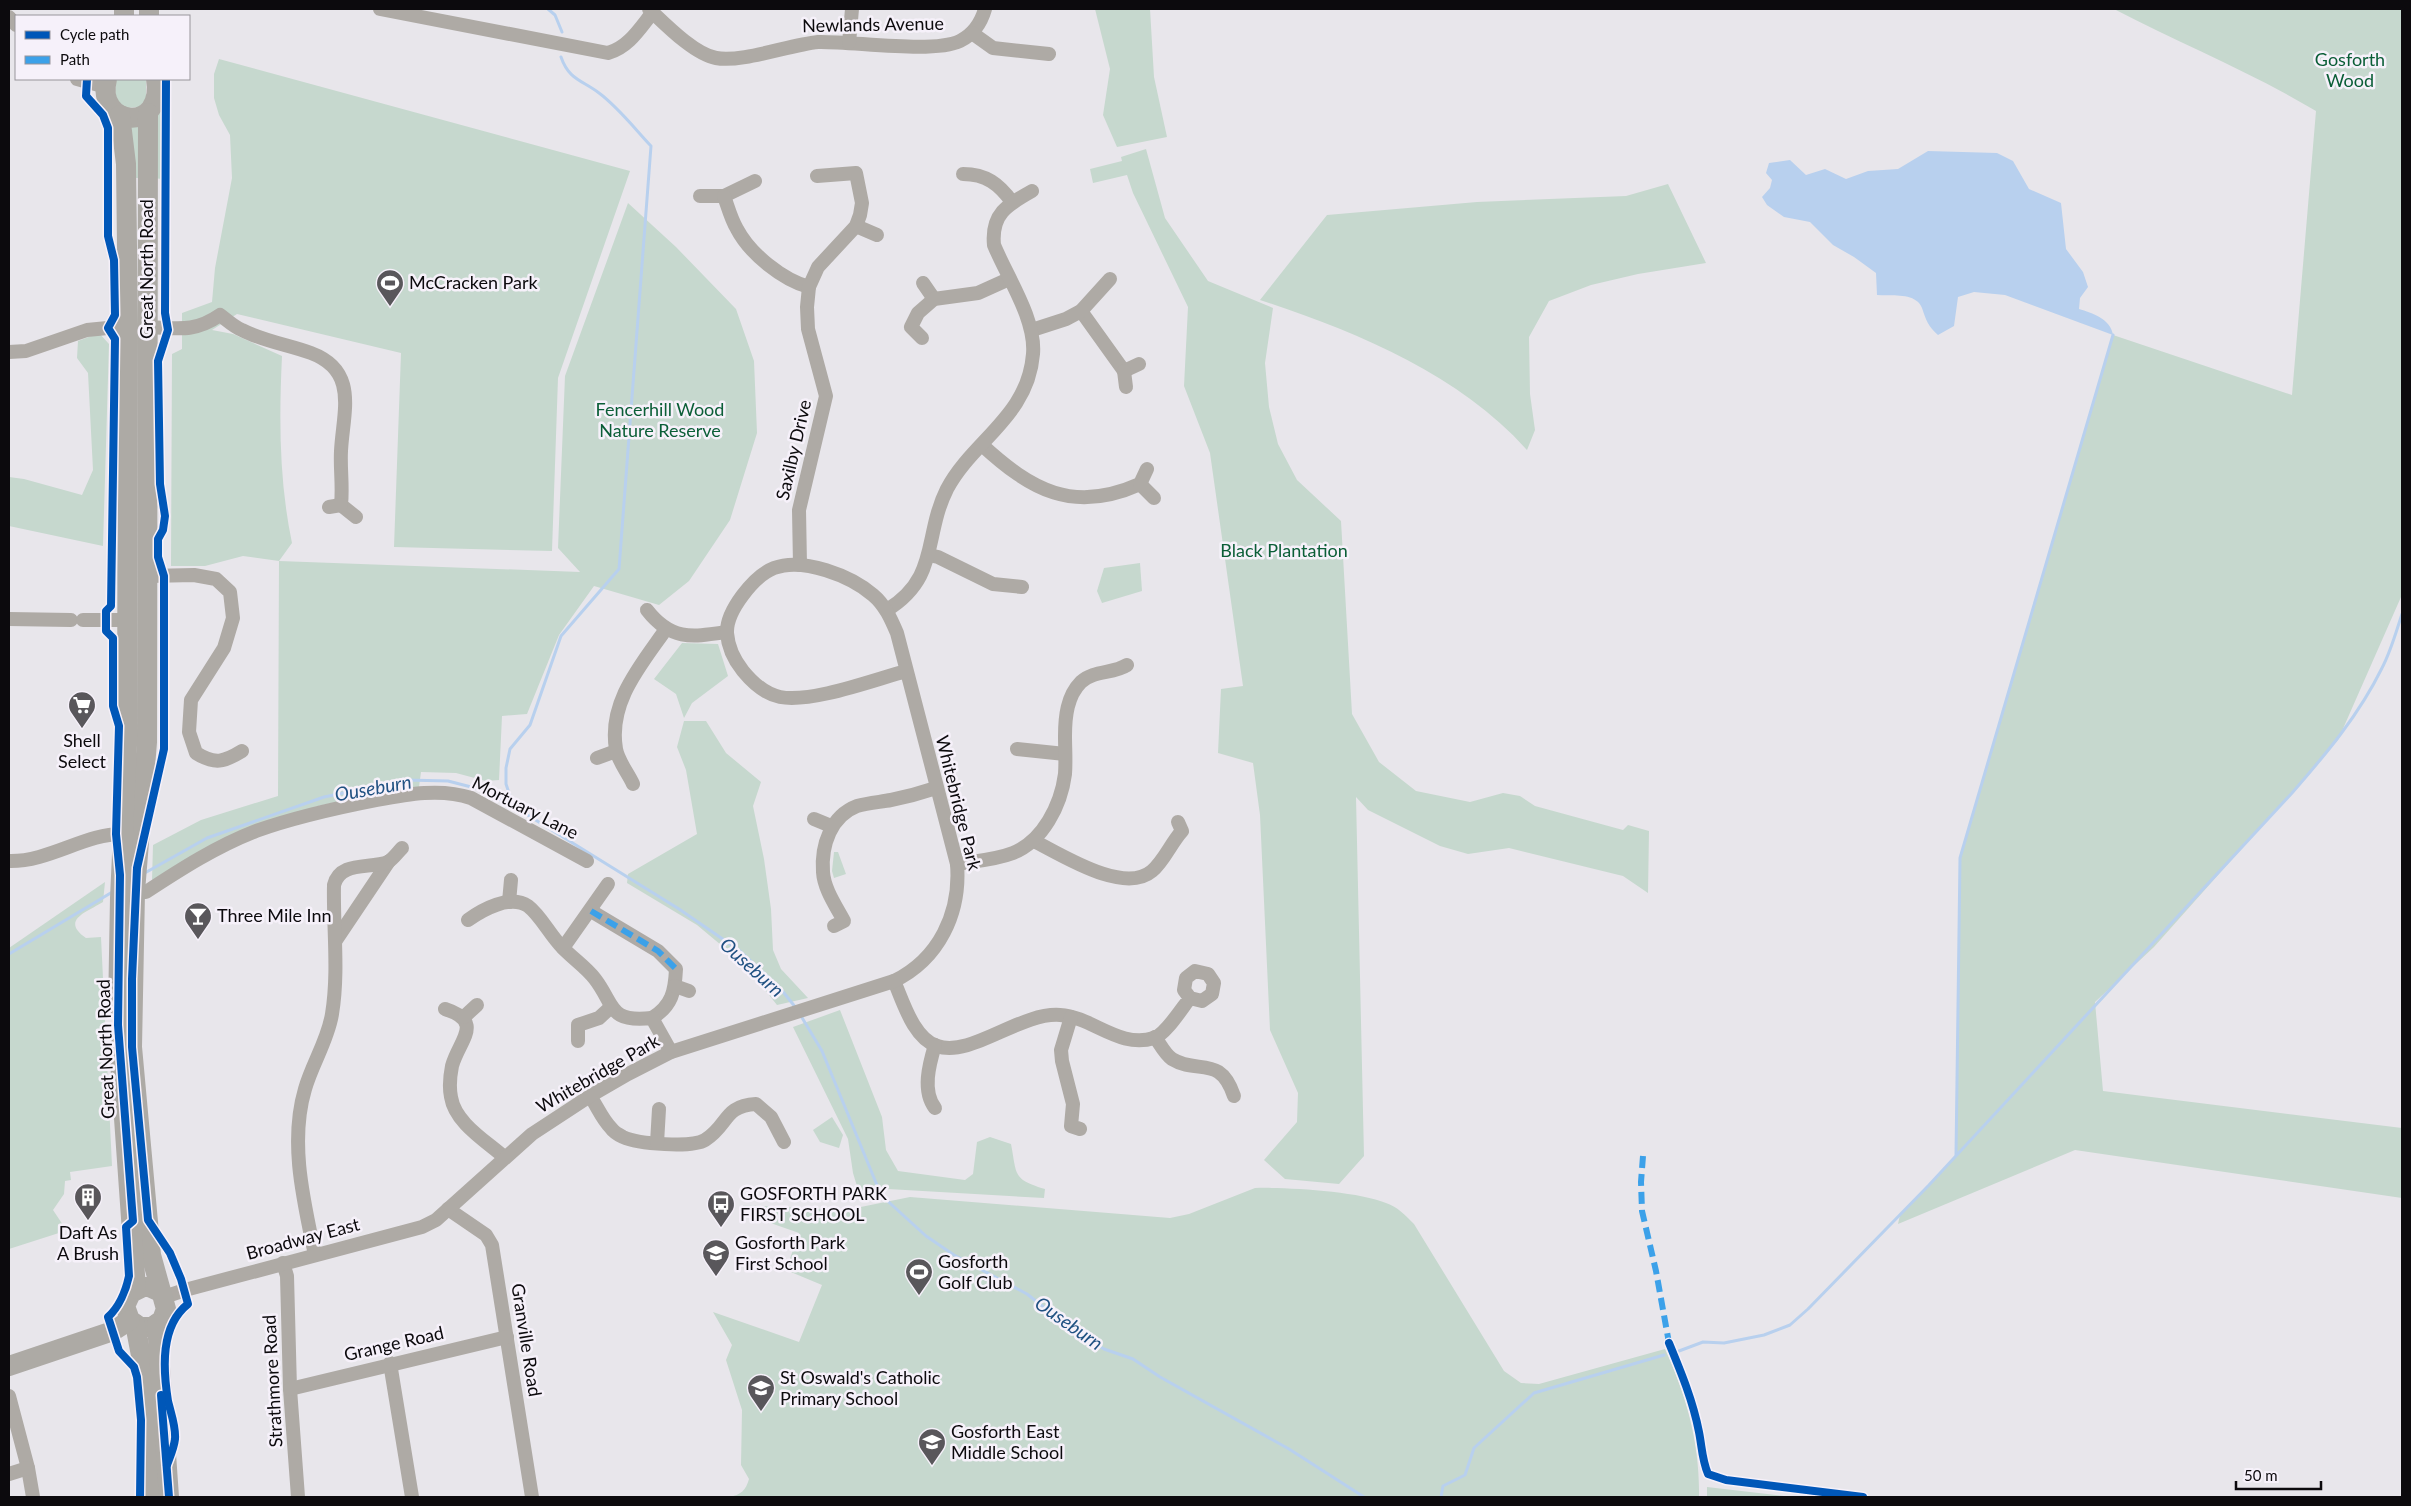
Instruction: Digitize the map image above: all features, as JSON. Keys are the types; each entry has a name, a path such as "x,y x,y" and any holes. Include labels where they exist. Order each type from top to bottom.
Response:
{"main road":[{"name":"Great North Road","path":"129,872 123,834 127,746 127,620 137,326 148,113 155,101 156,80"},
{"name":"Great North Road","path":"106,83 108,102 113,111 120,115 126,164 137,326 149,576 146,622 147,742 127,895 120,1059 136,1289 127,1299 126,1313 132,1322 143,1366 154,1497"},
{"path":"120,115 138,117 148,113"},
{"name":"Great North Road","path":"127,895 132,1047 151,1255 166,1309 165,1315 157,1324 169,1497"},
{"path":"136,1289 149,1287 162,1295"},
{"path":"9,1366 113,1331 132,1322 146,1328 157,1324"}],"street":[{"path":"380,9 608,53 619,50 628,42 651,10"},
{"path":"850,42 852,9"},
{"path":"985,9 982,20 972,33 993,48 1049,54"},
{"name":"Newlands Avenue","path":"651,10 701,52 715,58 738,58 799,44 850,42 946,46 972,33"},
{"path":"79,80 86,83 106,83"},
{"path":"817,176 856,173 862,203 856,226 877,235"},
{"path":"962,174 986,177 1003,190 1012,202"},
{"path":"700,196 724,196 755,181"},
{"path":"887,610 912,591 921,578 929,555 938,512 947,489 959,470 1008,417 1021,395 1029,375 1033,354 1032,330 998,256 992,232 996,221 1012,202 1032,191"},
{"path":"724,196 737,230 746,241 785,278 810,287"},
{"name":"Saxilby Drive","path":"800,565 799,510 826,396 808,329 807,306 810,287 818,266 856,226"},
{"path":"922,338 910,327 912,322 934,299 978,293 1009,278"},
{"path":"1032,330 1066,320 1082,311 1110,279"},
{"path":"923,283 934,299"},
{"path":"1082,311 1124,371 1126,387"},
{"path":"9,352 26,351 87,330 137,326 184,329 204,326 220,316 242,330 328,361 342,376 345,397 341,454 343,476 335,506 356,517"},
{"path":"1124,371 1139,364"},
{"path":"982,444 1023,479 1065,496 1092,498 1120,493 1140,484 1147,469"},
{"path":"1140,484 1154,498"},
{"path":"929,555 938,557 993,584 1022,587"},
{"path":"800,565 826,570 854,581 874,596 887,610 897,633 906,671 807,698 779,697 753,683 734,661 727,632 736,606 751,584 774,568 800,565"},
{"path":"149,576 194,575 216,579 230,592 233,618 224,648 191,700 189,732 196,754 209,761 227,760 242,751"},
{"path":"647,610 666,629 680,635 697,636 727,632"},
{"path":"9,619 127,620"},
{"path":"633,784 616,751 615,722 619,705 631,678 666,629"},
{"name":"Whitebridge Park","path":"448,1209 532,1134 590,1096 670,1052 894,981 909,974 925,960 946,932 956,900 957,864 906,671"},
{"path":"957,864 992,859 1014,853 1034,841 1050,818 1060,797 1065,773 1066,713 1069,700 1081,682 1097,673 1123,671"},
{"path":"1017,749 1065,754"},
{"path":"597,758 616,751"},
{"path":"843,923 829,893 823,873 824,851 831,826 842,814 856,807 936,788"},
{"name":"Mortuary Lane","path":"127,895 146,892 206,855 254,832 343,806 427,793 461,795 472,798 587,861"},
{"path":"814,819 831,826"},
{"path":"1034,841 1114,878 1128,880 1142,878 1158,866 1170,844 1183,830"},
{"path":"9,861 26,862 108,835 123,834"},
{"path":"336,940 389,861 402,848"},
{"path":"315,1255 304,1205 298,1140 304,1089 332,1017 336,992 334,918 336,877 342,870 389,861"},
{"path":"509,902 511,880"},
{"path":"563,948 591,912 608,884"},
{"path":"468,920 484,910 509,902 528,906 563,948 595,978 611,1007 618,1014 629,1017 652,1018 668,1004 676,986 676,969 658,951 591,912"},
{"path":"894,981 915,1026 935,1046 950,1049 963,1046 1028,1020 1046,1015 1071,1017 1109,1034 1127,1039 1155,1038 1164,1031 1190,998"},
{"path":"676,986 689,991"},
{"path":"464,1017 477,1005"},
{"path":"578,1042 573,1024 599,1018 611,1007"},
{"path":"446,1009 464,1017 467,1023 467,1033 452,1065 451,1098 455,1110 462,1120 504,1157"},
{"path":"1071,1017 1061,1050 1072,1098 1072,1128"},
{"path":"652,1018 670,1052"},
{"path":"1155,1038 1172,1059 1184,1063 1208,1066 1219,1072 1230,1082 1234,1096"},
{"path":"935,1046 928,1079 930,1102 935,1108"},
{"path":"590,1096 610,1128 623,1137 657,1143 689,1144 703,1141 716,1132 730,1113 742,1105 756,1104 771,1117 784,1142"},
{"path":"657,1143 658,1109"},
{"name":"Broadway East","path":"162,1295 422,1226 436,1220 448,1209"},
{"name":"Granville Road","path":"448,1209 486,1235 492,1245 532,1497"},
{"name":"Strathmore Road","path":"284,1264 287,1276 290,1389 298,1497"},
{"name":"Grange Road","path":"290,1389 390,1363 507,1336"},
{"path":"390,1363 412,1497"},
{"path":"9,1396 28,1468 32,1497"},
{"path":"9,1474 28,1468"}],"green space":[{"path":"1095,9 1150,9 1154,77 1167,137 1117,147 1103,115 1110,69"},
{"name":"Gosforth Wood","path":"2114,9 2402,9 2401,597 2338,740 2154,947 2095,1002 2103,1091 2402,1128 2402,1198 2075,1150 1898,1224 1900,1215 1956,1156 1960,858 2113,335 2292,395 2316,111 2241,71"},
{"name":"McCracken Park","path":"219,59 630,171 558,378 552,551 394,547 401,353 237,314 212,330 233,334 282,356 280,403 282,473 292,543 279,561 243,556 205,566 171,566 172,354 182,349 182,313 212,302 215,268 232,178 230,135 219,115 214,98 214,74"},
{"path":"116,80 146,80 146,99 139,107 126,108 115,99"},
{"path":"162,101 162,179 153,178 154,122"},
{"path":"141,122 142,178 132,178 129,123"},
{"name":"Black Plantation","path":"1146,149 1165,218 1208,281 1273,308 1265,363 1269,407 1278,444 1297,480 1341,521 1352,714 1379,762 1416,791 1470,802 1503,793 1520,796 1535,806 1623,830 1628,825 1649,831 1648,893 1623,876 1509,848 1468,854 1440,846 1368,810 1356,797 1364,1156 1339,1184 1285,1179 1264,1160 1297,1122 1298,1093 1270,1030 1260,815 1253,763 1218,753 1221,689 1243,686 1210,453 1184,386 1188,307 1133,193 1127,175 1093,183 1090,169 1122,161 1121,157"},
{"path":"1668,184 1706,263 1638,274 1591,285 1549,301 1529,337 1530,394 1535,430 1527,450 1500,423 1438,377 1368,341 1333,326 1260,300 1327,215 1477,202 1626,196"},
{"name":"Fencerhill Wood Nature Reserve","path":"628,203 676,247 736,309 754,361 757,433 730,520 689,581 659,605 594,586 559,635 527,714 502,716 499,780 486,781 456,773 421,772 419,787 375,793 314,807 152,880 153,845 201,820 278,796 279,561 580,572 558,548 565,376"},
{"path":"99,333 109,344 103,546 9,526 9,477 24,479 82,495 93,470 88,373 77,358 78,341"},
{"path":"1140,563 1142,591 1102,603 1097,591 1104,568"},
{"path":"682,643 718,644 728,676 692,703 684,718 676,694 654,679"},
{"path":"684,721 706,721 726,753 761,782 753,806 764,859 771,909 773,950 781,969 808,998 777,1005 745,965 697,925 627,883 628,874 697,834 686,770 677,747"},
{"path":"834,852 838,852 846,874 834,878 832,871"},
{"path":"105,882 103,902 79,917 75,926 86,938 101,937 112,1166 70,1172 71,1180 65,1181 64,1194 53,1210 63,1225 62,1232 9,1249 9,948"},
{"path":"840,1010 882,1117 886,1150 898,1171 965,1180 973,1174 977,1142 990,1137 1011,1144 1014,1163 1021,1179 1045,1189 1044,1198 888,1189 860,1196 853,1173 848,1139 793,1027"},
{"path":"832,1117 843,1135 839,1148 820,1142 813,1130"},
{"name":"Gosforth Golf Club","path":"1255,1188 1303,1189 1358,1195 1374,1199 1398,1209 1414,1224 1504,1371 1521,1383 1539,1384 1665,1349 1680,1385 1691,1422 1697,1459 1699,1497 729,1497 737,1495 742,1491 749,1479 741,1465 742,1410 726,1360 732,1345 713,1312 799,1342 822,1285 786,1270 799,1233 742,1213 743,1205 846,1210 910,1197 1170,1218 1189,1214"},
{"path":"1707,1487 1792,1497 1707,1497"}],"water":[{"path":"1928,151 1997,153 2013,161 2029,189 2061,203 2066,249 2083,272 2088,287 2080,298 2079,309 2105,321 2113,335 2005,295 1974,292 1958,297 1954,326 1938,335 1928,323 1919,303 1914,299 1902,296 1877,295 1876,273 1833,245 1810,222 1784,217 1767,205 1762,197 1770,188 1772,180 1766,173 1769,163 1790,160 1806,175 1825,169 1846,179 1868,171 1898,169"}],"waterway":[{"path":"548,9 555,15 562,32"},
{"path":"513,805 506,784 506,768 510,749 530,725 561,636 619,569 651,146 620,111 572,75 564,65 561,57"},
{"path":"1956,1155 1960,858 2113,335"},
{"path":"1679,1351 1703,1342 1724,1343 1764,1335 1790,1325 1808,1309 1929,1185 2305,778 2341,734 2363,702 2388,655 2402,614"},
{"name":"Ouseburn","path":"143,874 207,838 324,797 406,780 448,781 479,789 513,806 679,909 740,951 780,988 796,1008"},
{"name":"Ouseburn","path":"9,954 114,891"},
{"name":"Ouseburn","path":"801,1016 822,1051 881,1195 926,1236 954,1255 1027,1294 1078,1334 1104,1349 1133,1359 1160,1377 1289,1449 1364,1497"},
{"path":"1441,1497 1443,1486 1465,1475 1474,1448 1534,1393 1664,1355"}],"marked path":[{"path":"591,911 658,951 676,969"},
{"path":"1643,1156 1641,1182 1642,1211 1656,1271 1669,1343"}],"cycle path":[{"path":"87,80 86,96 103,115 108,128 108,236 114,260 115,315 108,328 115,339 111,606 106,611 106,631 113,638 113,706 119,726 116,834 120,875 118,1025 133,1221 126,1227 128,1281 119,1303 108,1317 119,1351 134,1367 137,1377 141,1420 140,1497"},
{"path":"166,80 165,313 168,330 158,361 160,484 165,516 163,530 158,539 158,557 164,576 164,749 137,868 132,979 132,1047 148,1220 170,1253 181,1279 188,1304 172,1324 166,1349 166,1389 175,1434 174,1446 167,1465"},
{"path":"1669,1343 1693,1409 1708,1474 1726,1480 1863,1497"},
{"path":"161,1395 169,1497"}],"place":[{"name":"McCracken Park","path":"390,307"},
{"name":"Shell Select","path":"82,729"},
{"name":"Three Mile Inn","path":"198,940"},
{"name":"Daft As A Brush","path":"88,1221"},
{"name":"GOSFORTH PARK FIRST SCHOOL","path":"721,1228"},
{"name":"Gosforth Park First School","path":"716,1277"},
{"name":"Gosforth Golf Club","path":"919,1296"},
{"name":"St Oswald's Catholic Primary School","path":"761,1412"},
{"name":"Gosforth East Middle School","path":"932,1466"}]}
